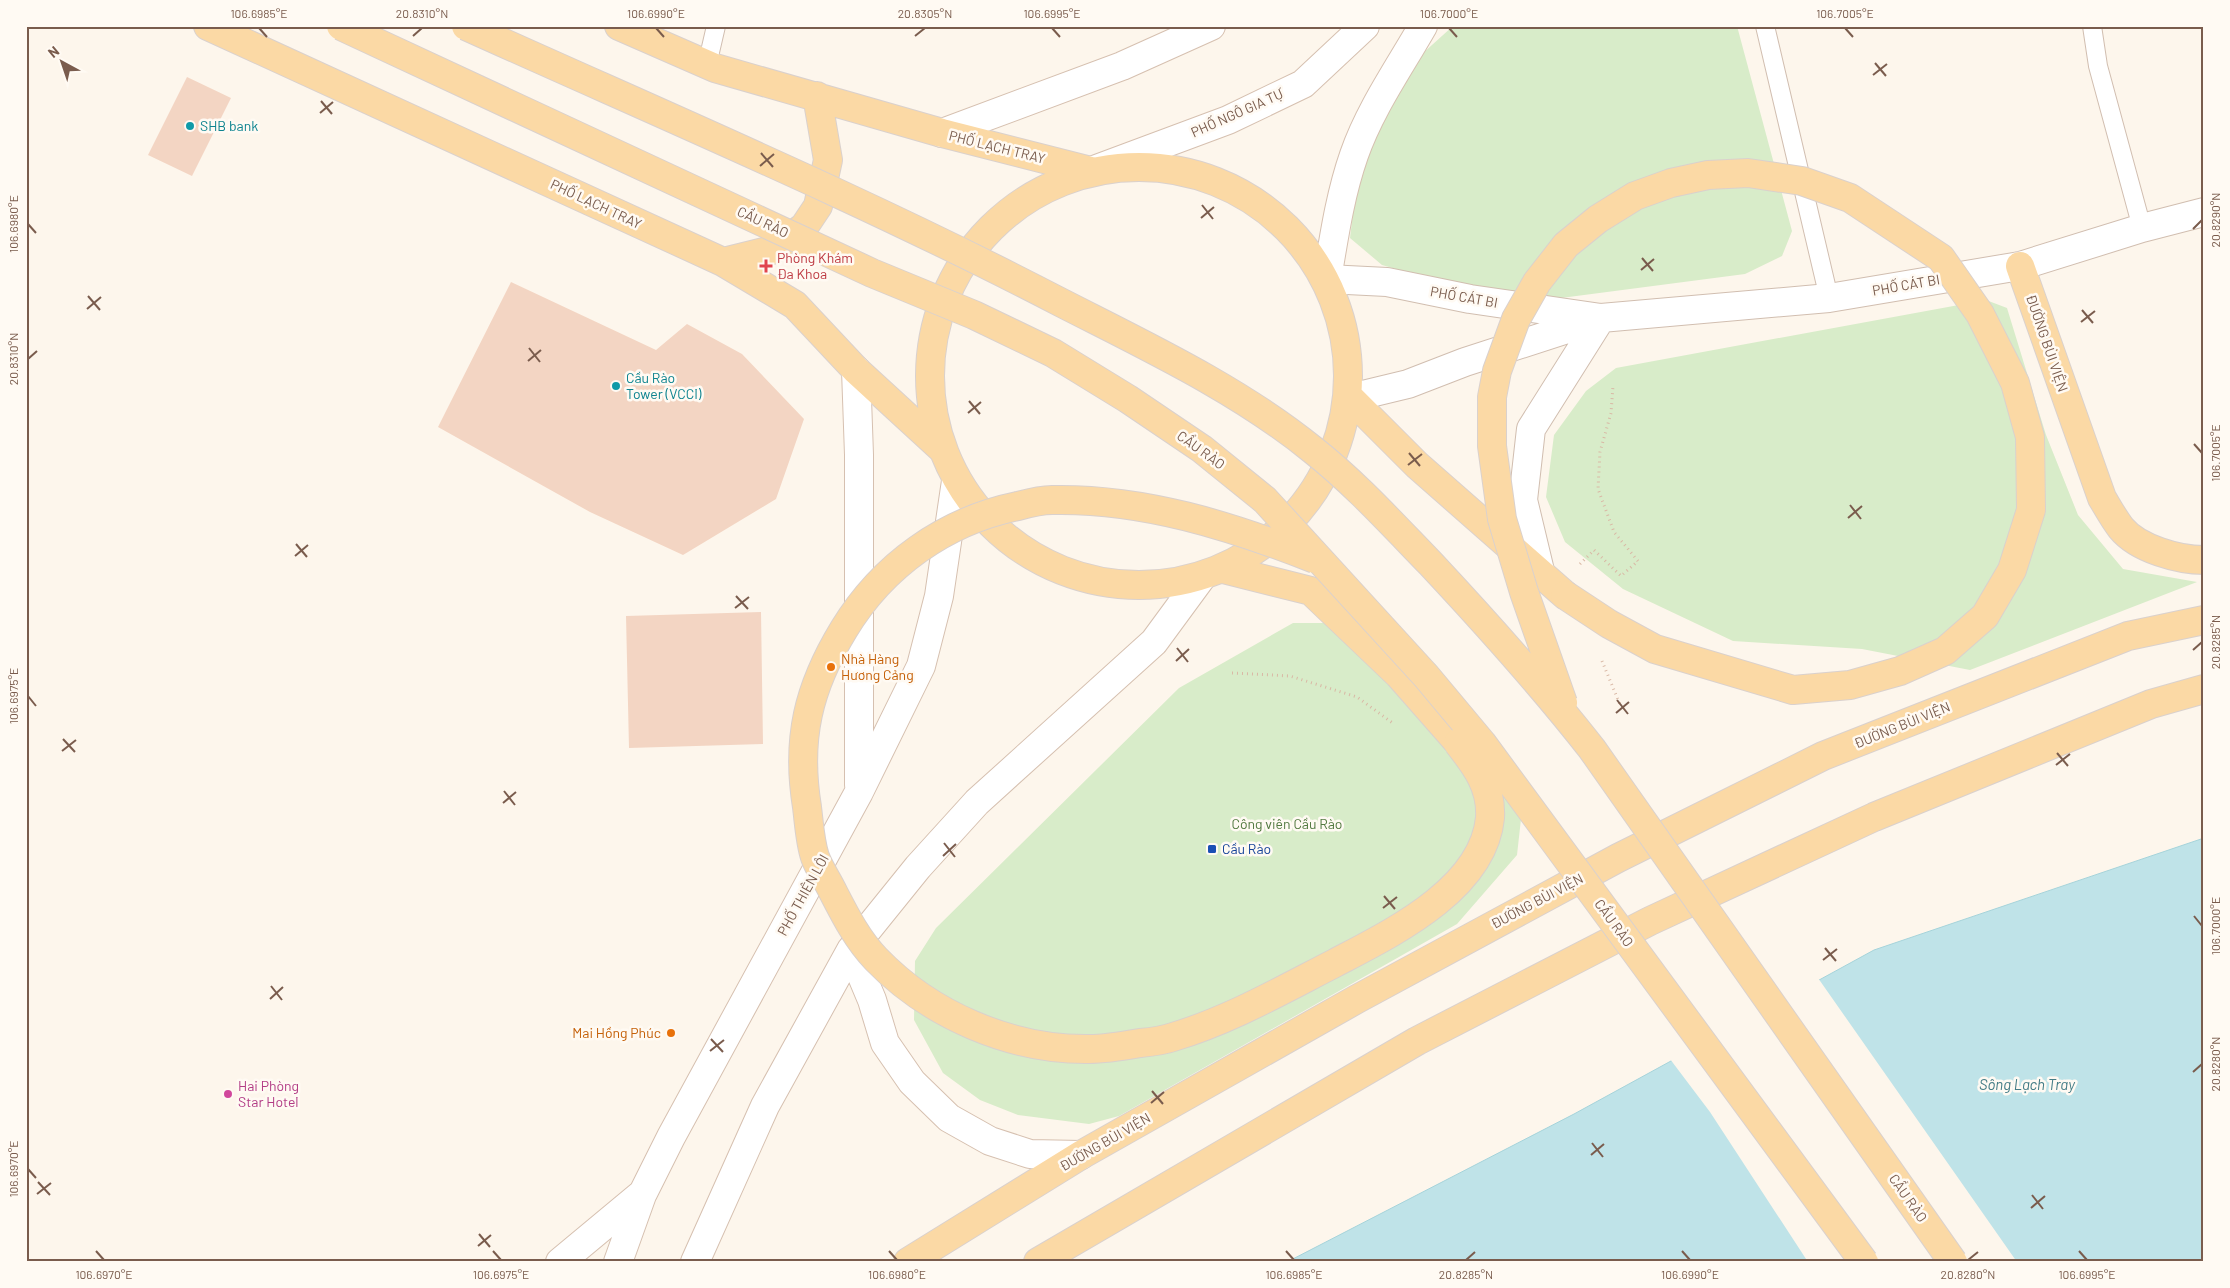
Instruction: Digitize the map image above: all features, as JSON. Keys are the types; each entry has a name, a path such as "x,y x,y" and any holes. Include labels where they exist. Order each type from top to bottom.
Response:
{"main road":[{"name":"PHỐ LẠCH TRAY","path":"208,26 724,262 795,305 856,370 941,448"},
{"name":"CẦU RÀO","path":"340,26 863,268 974,315 1053,353 1128,399 1202,449 1266,500 1426,676 1482,743 1864,1262"},
{"name":"CẦU RÀO","path":"466,26 968,254 1148,346 1229,392 1313,449 1377,507 1478,614 1568,719 1592,750 1953,1262"},
{"name":"PHỐ LẠCH TRAY","path":"619,26 707,65 942,133 1091,171"},
{"name":"PHỐ NGÔ GIA TỰ","path":"1091,171 1228,120 1303,84 1365,26"},
{"path":"1327,278 1339,207 1355,154 1373,112 1423,26"},
{"path":"942,133 1122,66 1193,30"},
{"path":"724,262 772,250 804,227 818,206 828,160 817,96"},
{"path":"1161,166 1228,184 1285,223 1327,278 1347,336 1350,398 1336,452 1309,500 1271,540 1212,574 1145,587 1088,581 1036,560 990,526 956,481 941,448 931,412 930,348 948,288 984,235 1033,195 1091,171 1161,166"},
{"path":"1350,398 1430,477 1540,571 1565,595 1609,624 1655,650 1748,679 1793,690 1850,685 1900,671 1945,651 1985,616 2012,570 2031,510 2030,437 2015,383 1980,314 1941,258 1850,198 1802,181 1748,173 1708,175 1671,183 1634,196 1598,219 1566,245 1537,282 1516,319 1505,347 1492,397 1492,446 1502,519 1524,592 1568,719"},
{"name":"PHỐ CÁT BI","path":"1350,398 1408,384 1465,362 1601,318 1829,298 2020,266 2142,228 2204,212"},
{"name":"ĐƯỜNG BÙI VIỆN","path":"2020,266 2102,498 2122,530 2152,549 2188,560 2204,560"},
{"name":"PHỐ CÁT BI","path":"1327,278 1387,282 1470,299 1601,318"},
{"path":"1540,571 1523,500 1530,429 1601,318"},
{"path":"856,370 859,455 859,792"},
{"name":"PHỐ THIÊN LÔI","path":"560,1262 643,1193 670,1136 859,792 921,666 939,596 956,481"},
{"path":"1212,574 1311,591 1399,675 1478,768 1489,792 1490,821 1479,852 1460,882 1399,929 1234,1015 1170,1038 1090,1050 1056,1047 1008,1038 938,1008 901,982 874,958 850,926 814,856 801,770 804,725 833,647 855,611 885,576 922,545 959,523 1002,509 1046,500 1096,501 1134,505 1247,532 1320,561"},
{"path":"696,1261 765,1106 851,950 918,867 977,802 1154,642 1212,574"},
{"name":"ĐƯỜNG BÙI VIỆN","path":"908,1262 1081,1154 1357,999 1609,863 1823,756 2128,636 2204,620"},
{"path":"1038,1262 1418,1041 1650,921 1874,817 2151,704 2204,689"},
{"path":"851,950 872,1000 885,1042 912,1082 949,1118 990,1141 1030,1154 1081,1154"},
{"path":"618,1262 643,1193"}],"lane":[{"path":"707,65 716,26"},
{"path":"1765,26 1829,298"},
{"path":"2092,26 2098,66 2142,228"}],"path":[{"path":"1575,569 1594,550 1621,576 1638,561 1614,532 1598,489 1600,452 1611,413 1613,386"},
{"path":"1600,654 1621,707"},
{"path":"1232,673 1290,676 1357,696 1401,730"}],"green space":[{"path":"1453,26 1737,26 1792,231 1782,256 1745,274 1561,298 1473,291 1382,265 1350,238 1357,180 1378,109 1422,54"},
{"path":"1986,300 2007,308 2046,435 2078,515 2123,569 2197,582 1970,670 1862,649 1733,641 1623,589 1565,542 1546,497 1554,435 1586,391 1616,368"},
{"name":"Công viên Cầu Rào","path":"1293,623 1359,623 1435,664 1504,751 1522,810 1517,855 1457,924 1119,1116 1089,1124 1018,1115 980,1100 943,1073 914,1020 915,961 936,928 1179,688"}],"water":[{"name":"Sông Lạch Tray","path":"2204,838 2204,1262 1287,1262 1574,1114 1874,950"}],"pier":[{"path":"1818,978 2017,1262 1808,1262 1710,1112 1670,1059"}],"building":[{"name":"SHB bank","path":"187,77 231,98 192,176 148,155"},
{"name":"Cầu Rào Tower (VCCI)","path":"511,282 656,350 687,324 742,354 804,419 776,499 683,555 590,512 438,427"},
{"path":"761,612 763,744 629,748 626,616"}],"place":[{"name":"SHB bank","path":"190,126"},
{"name":"Phòng Khám Đa Khoa","path":"766,266"},
{"name":"Cầu Rào Tower (VCCI)","path":"616,386"},
{"name":"Nhà Hàng Hương Cảng","path":"831,667"},
{"name":"Cầu Rào","path":"1212,849"},
{"name":"Mai Hồng Phúc","path":"671,1033"},
{"name":"Hai Phòng Star Hotel","path":"228,1094"}]}
